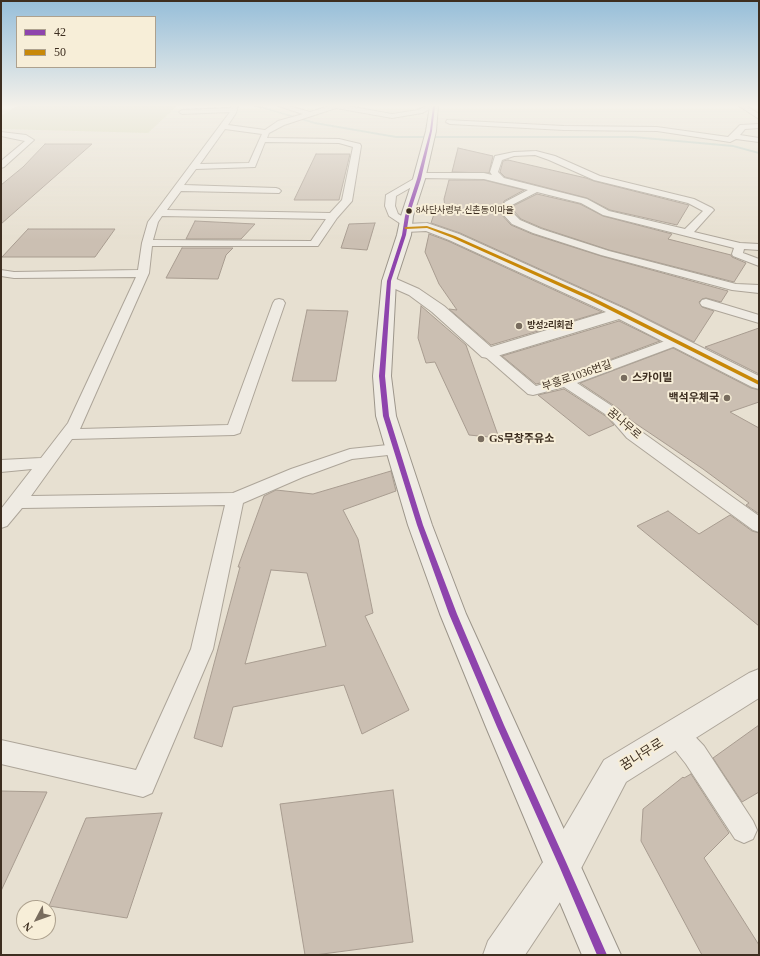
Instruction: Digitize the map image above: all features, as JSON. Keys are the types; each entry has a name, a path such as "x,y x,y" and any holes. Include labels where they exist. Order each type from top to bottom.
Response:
{"main road":[{"path":"426,151 389,281 382,376 386,416 420,525 453,614 501,728 563,864 602,955"},
{"path":"405,225 426,227 454,237 621,313 759,383"},
{"name":"부흥로1036번길","path":"389,281 414,292 426,300 488,353"},
{"path":"488,353 621,313"},
{"name":"꿈나무로","path":"502,955 563,864 615,771 759,682"}],"lane":[{"path":"1,165 18,151"},
{"path":"1,521 75,424 143,273 147,243 153,222 206,151"},
{"path":"194,167 252,165 258,151"},
{"path":"147,243 314,244 333,216 347,201 356,151"},
{"path":"501,180 494,172 498,158 514,154 536,153 552,158 597,178 691,201 709,210 687,233"},
{"path":"419,177 484,176 584,201 606,213 740,246 759,247"},
{"path":"178,188 276,191"},
{"path":"536,189 508,204 506,212 516,222 537,232 606,253 736,288 759,289"},
{"path":"159,213 333,216"},
{"path":"740,246 737,254 759,263"},
{"path":"1,273 14,275 143,273"},
{"path":"68,434 234,430 279,303"},
{"path":"706,303 759,319"},
{"name":"부흥로1036번길","path":"488,353 533,391 566,382 676,341"},
{"name":"꿈나무로","path":"566,382 612,413 633,434 759,525"},
{"path":"17,502 235,499 297,473 350,454 397,449"},
{"path":"1,466 46,463"},
{"path":"1,752 143,784 202,649 235,499"},
{"path":"676,733 695,755 744,830"}],"building":[{"path":"39,151 84,151 1,224 1,185 23,167"},
{"path":"457,151 469,151 493,156 489,173 452,172"},
{"path":"316,154 350,154 339,200 294,200"},
{"path":"508,160 586,178 689,205 677,225 610,210 587,198 505,177 500,172 503,161"},
{"path":"449,180 484,180 524,190 504,201 500,213 511,225 532,234 601,256 728,291 721,302 706,298 699,302 702,307 714,311 694,342 628,309 460,233 431,223 435,211 445,208 444,199"},
{"path":"537,194 580,204 603,216 672,234 668,239 731,255 732,257 746,263 734,282 609,250 542,228 521,219 513,210 513,206"},
{"path":"195,221 255,224 241,239 186,239"},
{"path":"375,223 367,250 341,248 349,224"},
{"path":"28,229 115,229 95,257 2,257"},
{"path":"429,234 448,241 602,312 491,345 449,309 457,310 439,284 425,252"},
{"path":"182,248 233,248 226,255 218,279 166,278"},
{"path":"421,306 466,345 499,438 469,435 435,362 426,363 418,338"},
{"path":"307,310 348,311 336,381 292,381"},
{"path":"619,321 660,341 561,378 536,384 502,356"},
{"path":"759,328 759,374 705,347"},
{"path":"673,348 751,388 759,390 759,402 730,412 759,428 759,514 746,505 749,503 703,469 632,421 619,409 580,383"},
{"path":"564,389 607,417 614,425 589,436 538,395"},
{"path":"391,471 396,491 343,510 358,539 373,613 365,616 409,710 362,734 344,685 233,707 222,747 194,738 240,567 238,567 264,496 276,490 313,494","holes":["271,570 307,573 326,646 245,664"]},
{"path":"668,511 699,534 730,515 752,531 759,533 759,626 637,526"},
{"path":"759,725 759,792 742,802 713,758"},
{"path":"691,774 729,833 704,858 759,945 759,955 702,955 641,841 643,809 683,777 684,778"},
{"path":"393,790 413,942 305,955 280,804"},
{"path":"1,791 47,792 1,891"},
{"path":"162,813 127,918 56,907 56,900 52,900 86,818"}],"waterway":[{"path":"750,151 759,153"}],"transit line":[{"name":"42","path":"426,151 407,216 404,235 389,281 382,376 386,416 420,525 453,614 501,727 602,955"},
{"name":"50","path":"406,228 427,227 454,237 590,298 759,383"}],"place":[{"name":"8사단사령부.신촌동이마을","path":"409,211"},
{"name":"방성2리회관","path":"519,326"},
{"name":"스카이빌","path":"624,378"},
{"name":"백석우체국","path":"727,398"},
{"name":"GS무창주유소","path":"481,439"}]}
